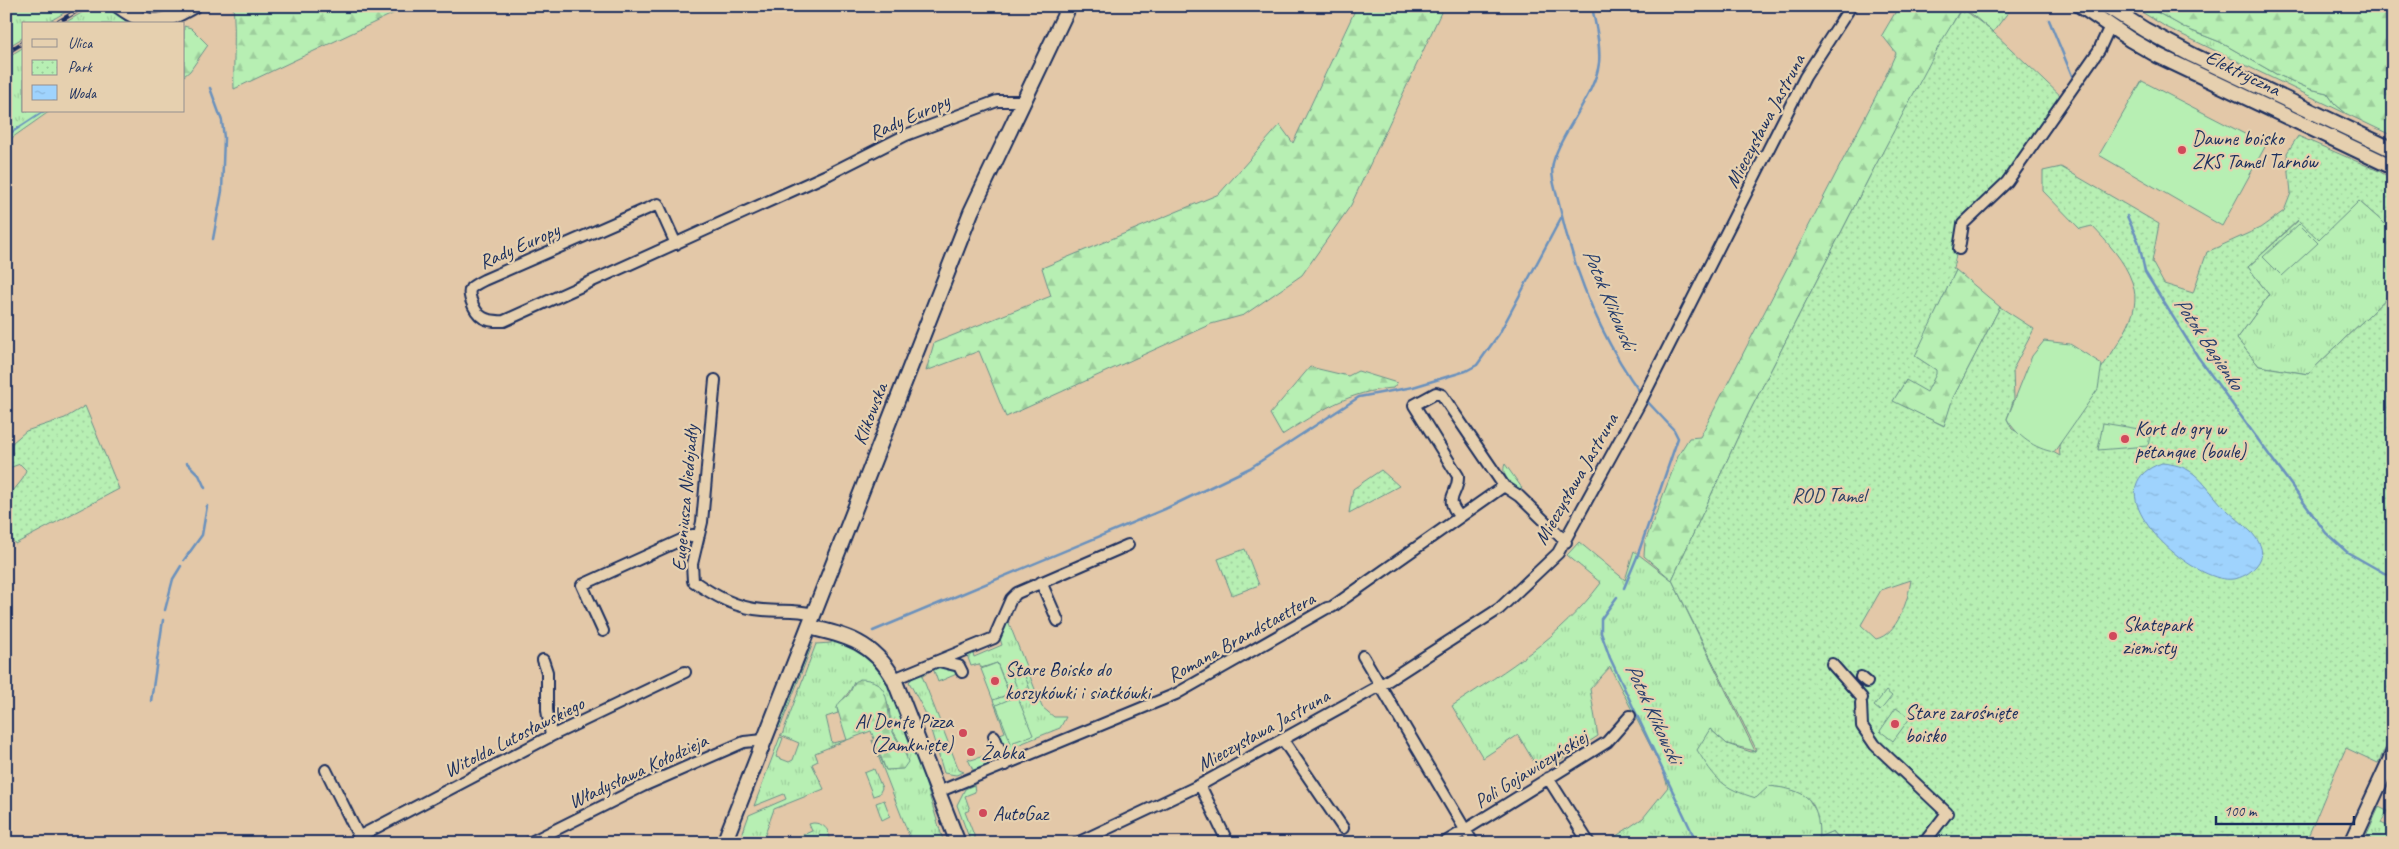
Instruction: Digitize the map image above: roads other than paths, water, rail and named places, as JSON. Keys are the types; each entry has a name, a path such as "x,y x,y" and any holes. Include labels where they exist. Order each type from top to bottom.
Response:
{"street":[{"path":"119,6 134,17 151,22 167,19 193,6"},
{"name":"Klikowska","path":"724,843 970,212 1069,6"},
{"name":"Mieczysława Jastruna","path":"1077,843 1200,785 1381,685 1499,609 1558,552 1566,542 1643,396 1805,77 1851,6"},
{"name":"Elektryczna","path":"2081,6 2157,54 2393,167"},
{"name":"Elektryczna","path":"2107,6 2145,30 2192,55 2393,150"},
{"path":"1959,249 1963,224 2007,182 2040,126 2099,50 2110,26"},
{"name":"Rady Europy","path":"676,244 658,204 484,280 471,288 469,293 480,317 490,322 504,321 676,244 829,174 906,135 997,101 1024,101"},
{"name":"Eugeniusza Niedojadły","path":"715,380 710,414 702,522 692,564 692,581 729,603 766,611 799,610 811,620"},
{"path":"1460,517 1451,503 1451,496 1458,484 1458,476 1414,405 1431,394 1442,395 1504,486 1519,496 1566,542"},
{"name":"Romana Brandstaettera","path":"938,792 1179,692 1327,608 1332,607 1504,486"},
{"path":"603,631 582,585 692,535 699,535"},
{"path":"894,678 994,638 1011,599 1017,593 1128,545"},
{"path":"1041,582 1058,621"},
{"path":"811,620 860,642 883,662 894,678 958,843"},
{"path":"939,661 959,666 965,670 962,656 957,653"},
{"path":"1364,656 1473,843"},
{"path":"543,660 547,672 547,710 551,736"},
{"path":"1832,664 1862,701 1862,726 1871,741 1947,813 1924,843"},
{"name":"Witolda Lutosławskiego","path":"361,840 551,736 685,672"},
{"name":"Poli Gojawiczyńskiej","path":"1444,843 1606,742 1630,716"},
{"path":"991,737 1003,766"},
{"name":"Władysława Kołodzieja","path":"529,843 643,786 744,742 764,740"},
{"path":"1283,740 1343,828"},
{"path":"2352,843 2393,754"},
{"path":"326,770 361,840"},
{"path":"1548,778 1588,843"},
{"path":"1200,785 1228,843"}],"water":[{"path":"2162,463 2178,466 2194,474 2224,507 2253,534 2261,550 2261,558 2251,571 2233,579 2215,577 2194,567 2172,552 2154,533 2140,512 2135,493 2142,475"}],"waterway":[{"name":"Potok Klikowski","path":"1592,6 1599,49 1599,63 1592,87 1557,151 1552,168 1553,178 1565,229 1591,304 1614,351 1642,395"},
{"name":"Potok Bagienko","path":"2049,20 2073,78"},
{"path":"210,88 222,121 224,138 222,191 213,239"},
{"path":"6,136 42,112"},
{"path":"873,631 1165,509 1250,468 1359,397 1413,387 1466,371 1477,365 1499,334 1562,216"},
{"name":"Potok Bagienko","path":"2127,216 2139,243 2145,272 2198,357 2326,533 2347,552 2393,578"},
{"name":"Potok Klikowski","path":"1624,588 1637,557 1678,438 1674,430 1645,399"},
{"path":"187,463 199,475 205,488"},
{"path":"184,560 202,535 207,506"},
{"path":"165,610 173,579 181,566"},
{"name":"Potok Klikowski","path":"1617,597 1601,619 1601,633 1610,658 1697,843"},
{"path":"151,701 163,620"}],"railway":[{"path":"58,22 85,6"},
{"path":"6,53 22,43"}],"place":[{"name":"Dawne boisko ZKS Tamel Tarnów","path":"2182,150"},
{"name":"Kort do gry w pétanque (boule)","path":"2125,439"},
{"name":"Skatepark ziemisty","path":"2113,636"},
{"name":"Stare Boisko do koszykówki i siatkówki","path":"995,681"},
{"name":"Stare zarośnięte boisko","path":"1895,724"},
{"name":"Al Dente Pizza (Zamknięte)","path":"963,733"},
{"name":"Żabka","path":"971,752"},
{"name":"AutoGaz","path":"983,813"}],"park label":[{"name":"ROD Tamel","path":"1829,495"}]}
